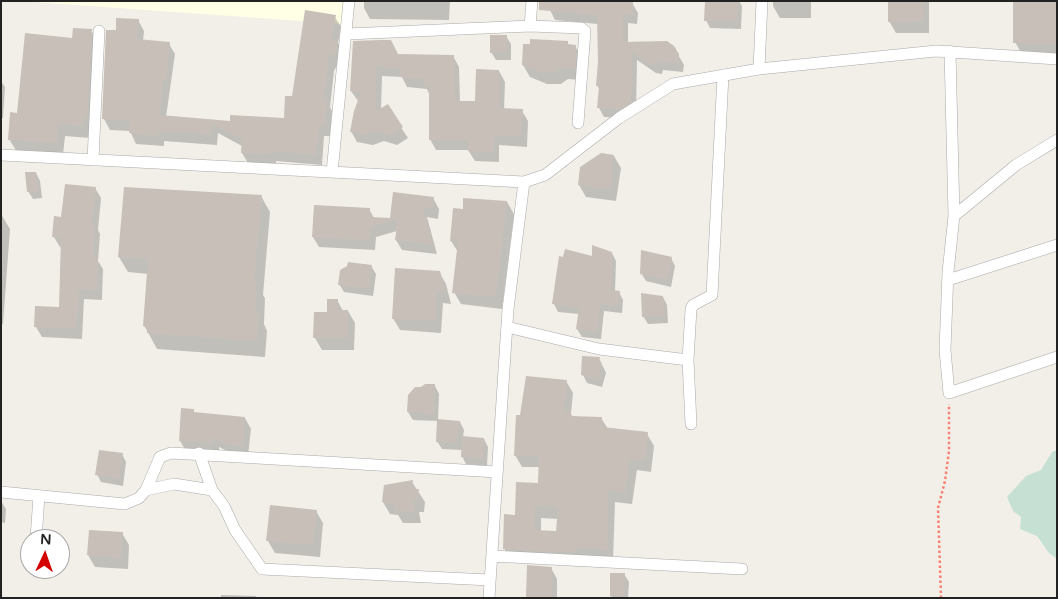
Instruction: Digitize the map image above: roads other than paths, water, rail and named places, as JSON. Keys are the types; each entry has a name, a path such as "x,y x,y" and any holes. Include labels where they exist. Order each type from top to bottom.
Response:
{"street":[{"path":"332,172 349,1"},
{"path":"530,26 532,1"},
{"path":"759,69 762,1"},
{"path":"347,34 530,26 581,28 585,32 578,123"},
{"path":"93,160 99,31"},
{"path":"1,155 524,182 546,175 619,118 674,84 759,69 936,50 1057,59"},
{"path":"950,52 954,216 948,280 945,350 949,393 1057,357"},
{"path":"690,424 688,360 691,309 693,305 712,295 723,75"},
{"path":"954,216 1016,165 1057,140"},
{"path":"489,598 507,327 524,182"},
{"path":"948,280 1057,245"},
{"path":"507,327 599,349 688,360"},
{"path":"1,492 125,504 139,498 146,490 160,457 171,453 497,472"},
{"path":"199,454 212,490 224,506 235,530 262,569 490,580"},
{"path":"146,490 174,484 212,490"},
{"path":"37,529 39,496"},
{"path":"492,556 742,569"}]}
